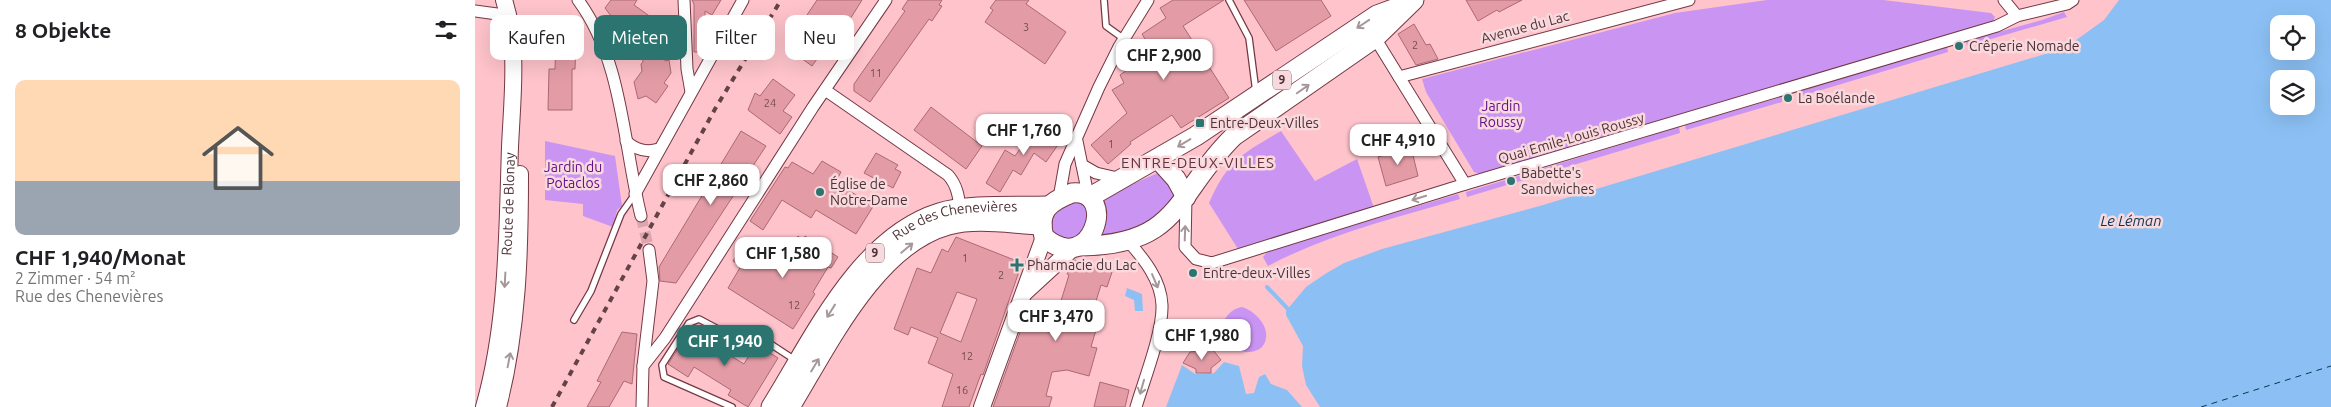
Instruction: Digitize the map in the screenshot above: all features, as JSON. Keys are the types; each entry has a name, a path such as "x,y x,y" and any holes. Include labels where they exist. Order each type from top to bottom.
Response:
{"main road":[{"name":"Route de Blonay","path":"504,0 507,15"},
{"name":"Route de Blonay","path":"498,407 509,361 518,294 521,52 515,0"},
{"name":"9","path":"1087,196 1123,179 1158,159 1257,97 1377,15 1410,2"},
{"name":"9","path":"1077,247 1101,246 1129,241 1149,233 1165,222 1222,148 1234,136 1375,38 1410,2"},
{"name":"Route de Blonay","path":"484,407 499,337 505,294 513,80 512,60"},
{"path":"1158,159 1176,179 1186,197"},
{"path":"982,407 1042,236 1043,216 1054,202 1072,193 1087,196 1095,206 1097,221 1091,236 1022,295"},
{"name":"Rue des Chenevières","path":"771,407 850,282 882,246 924,220 940,213 1054,202"},
{"name":"Rue des Chenevières","path":"790,407 860,293 881,268 917,239 947,226 978,222 1023,224 1042,236"},
{"path":"1042,236 1060,247 1077,247"}],"street":[{"path":"478,0 475,9 498,15"},
{"path":"578,0 590,15 606,47 641,216"},
{"path":"684,0 687,69 691,92"},
{"path":"635,194 743,0"},
{"path":"643,366 665,338 825,90 886,0"},
{"path":"1054,202 1065,164 1077,141 1099,87 1124,39 1148,0"},
{"name":"Avenue du Lac","path":"1399,77 1689,0"},
{"path":"2004,0 2017,16"},
{"name":"Quai Emile-Louis Roussy","path":"1186,197 1185,247 1196,259 1213,264 1465,184 1997,26 2017,16 2067,4 2073,0"},
{"path":"1375,38 1465,184"},
{"path":"825,90 948,175 954,182 960,210"},
{"path":"626,141 633,148 652,151 659,149"},
{"path":"1077,141 1087,196"},
{"path":"1081,165 1096,173 1123,179"},
{"path":"1129,241 1148,266 1158,286 1162,306 1157,333 1136,407"},
{"path":"642,407 643,366 653,281 649,250"}],"lane":[{"path":"1104,0 1106,26 1124,39"},
{"path":"1229,0 1251,45 1257,97"},
{"path":"574,320 591,291 621,214 635,194"},
{"path":"732,407 664,377 662,365 689,323 699,319 731,336 741,339 758,337 799,363"}],"green space":[{"name":"Jardin Roussy","path":"1767,0 1883,0 1991,13 1995,17 1993,22 1483,175 1474,172 1426,92 1422,79 1675,13"},
{"path":"2064,12 2067,17 1967,46 1966,41"},
{"path":"1947,47 1948,52 1798,97 1797,92"},
{"path":"1782,97 1782,102 1686,130 1685,125"},
{"path":"1679,127 1680,133 1467,197 1466,192"},
{"path":"1281,131 1315,181 1357,159 1374,208 1238,249 1209,203 1223,177 1237,160"},
{"name":"Jardin du Potaclos","path":"545,141 615,156 622,206 617,210 613,227 583,216 583,204 545,200"},
{"path":"1160,172 1174,191 1175,197 1158,215 1135,230 1101,235 1101,198"},
{"path":"1458,194 1460,199 1338,236 1268,266 1263,257 1268,251"},
{"path":"1076,200 1088,207 1089,223 1074,241 1055,236 1052,230 1053,219 1060,210"},
{"path":"1242,307 1254,313 1263,323 1265,329 1265,341 1262,347 1251,352 1245,352 1233,347 1222,332 1223,323 1227,316 1234,310"}],"water":[{"name":"Le Léman","path":"2119,0 2331,0 2331,407 1320,407 1306,385 1302,366 1303,346 1286,315 1286,311 1306,287 1344,263 1382,249 1543,205 2065,48 2104,20"},
{"path":"1127,288 1142,294 1143,311 1135,311 1134,300 1125,296"},
{"path":"1224,362 1239,366 1246,394 1254,393 1259,377 1265,374 1271,384 1287,390 1302,407 1166,407 1182,365 1195,374 1214,373"}],"building":[{"path":"611,0 637,0 634,5 648,15 610,15 605,8"},
{"path":"692,0 721,0 712,15 705,11 705,15 697,15 697,52 694,52 694,4"},
{"path":"817,0 862,0 853,15 807,15"},
{"path":"908,0 942,0 939,5 942,6 932,21 929,19 870,102 854,91 854,84 905,11 902,9"},
{"path":"996,0 1029,0 1026,4 1066,32 1045,64 985,22 993,10 990,8"},
{"path":"1173,0 1224,0 1183,26 1229,98 1181,128 1172,115 1130,142 1131,144 1108,164 1091,145 1127,113 1112,90 1124,83 1120,75 1153,52 1142,34 1166,18 1160,8"},
{"path":"1244,0 1321,0 1331,16 1276,51"},
{"path":"1466,0 1522,0 1499,12 1497,10 1478,21"},
{"path":"1414,24 1426,45 1430,44 1438,59 1416,65 1398,34"},
{"path":"555,60 575,60 575,69 572,69 572,110 548,110 549,69 555,69"},
{"path":"643,60 669,60 671,73 664,83 668,86 656,103 646,96 638,99 634,82 642,71 641,64"},
{"path":"804,60 816,60 812,66"},
{"path":"773,79 795,95 783,111 792,117 780,134 748,110 755,93 760,96"},
{"path":"931,107 982,146 966,169 914,130"},
{"path":"1039,122 1062,139 1046,162 1034,153 1021,175 1013,170 1000,192 986,183 1005,150 1015,156"},
{"path":"741,131 766,146 676,283 660,281 659,267"},
{"path":"1411,147 1418,176 1386,186 1378,157"},
{"path":"876,153 898,165 895,169 901,172 893,188 864,173"},
{"name":"Église de Notre-Dame","path":"822,161 841,172 835,183 874,205 856,234 816,210 811,218 782,200 763,230 750,221 785,167 788,168 792,162 813,174"},
{"path":"798,236 803,240 805,236 838,257 831,268 828,267 813,292 815,294 793,329 728,288 741,266 733,261 741,248 771,267 782,249 792,245"},
{"path":"956,237 1022,263 983,375 981,374 969,407 942,407 953,374 928,363 938,338 911,327 908,335 894,329 917,268 931,273 942,249 948,252","holes":["957,292 977,299 961,342 940,333"]},
{"path":"1075,260 1112,272 1107,287 1101,285 1092,314 1100,316 1091,347 1097,348 1089,376 1067,370 1052,372 1046,396 1052,397 1049,407 993,407 1023,324 1051,333 1069,275 1067,274 1070,265"},
{"path":"690,331 744,364 756,344 778,358 748,407 728,395 731,390 694,367 688,377 668,364"},
{"path":"622,332 637,334 632,384 624,381 609,407 587,407 601,382 597,381"},
{"path":"1213,350 1221,360 1211,368 1211,373 1196,373 1196,369 1183,363 1190,352"},
{"path":"1100,382 1129,390 1125,407 1094,407"}],"waterway":[{"path":"1267,287 1288,309"}],"ferry route":[{"path":"2201,407 2331,366"}],"tunnel":[{"path":"641,216 649,250"}],"railway":[{"path":"552,407 715,109 781,0"}],"place":[{"name":"Crêperie Nomade","path":"1959,46"},
{"name":"La Boélande","path":"1788,98"},
{"name":"Entre-Deux-Villes","path":"1200,123"},
{"name":"Babette's Sandwiches","path":"1511,181"},
{"name":"Église de Notre-Dame","path":"820,192"},
{"name":"Pharmacie du Lac","path":"1017,265"},
{"name":"Entre-deux-Villes","path":"1193,273"}],"district":[{"name":"ENTRE-DEUX-VILLES","path":"1198,163"}]}
